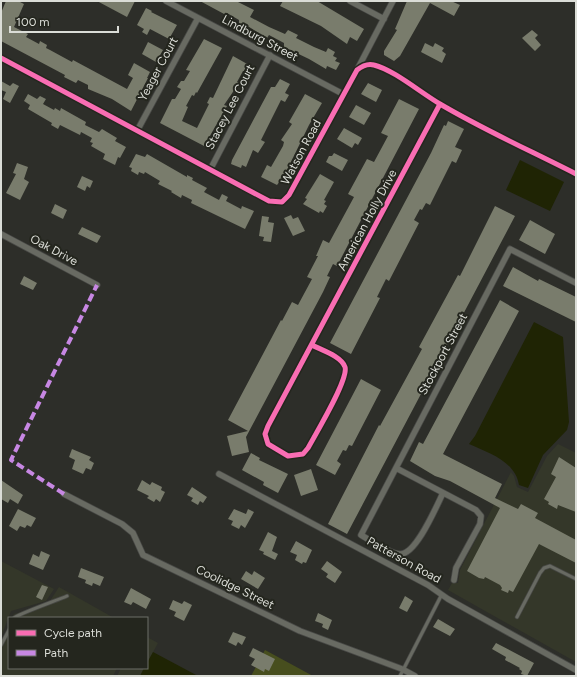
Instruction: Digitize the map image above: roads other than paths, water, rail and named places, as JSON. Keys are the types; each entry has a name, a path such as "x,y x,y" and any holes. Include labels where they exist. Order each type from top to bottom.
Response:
{"street":[{"name":"Lindburg Street","path":"166,1 344,94"},
{"path":"350,1 384,19"},
{"name":"Watson Road","path":"1,58 269,201 282,202 289,195 393,1"},
{"name":"Yeager Court","path":"137,131 198,18"},
{"name":"Stacey Lee Court","path":"210,170 270,55"},
{"path":"357,70 364,65 375,65 400,78 440,104 576,174"},
{"name":"American Holly Drive","path":"312,345 341,362 345,367 344,381 308,448 303,454 288,456 268,444 265,434 312,345 440,104"},
{"name":"Oak Drive","path":"2,237 97,285"},
{"name":"Stockport Street","path":"443,493 414,546 405,553 395,553 361,535 510,250 576,283"},
{"path":"396,468 476,510 481,516 480,524 456,568 454,580"},
{"name":"Patterson Road","path":"219,474 428,584 495,626 576,670"},
{"name":"Coolidge Street","path":"64,494 122,524 133,533 143,555 300,631 402,669 415,676"}],"lane":[{"path":"517,617 544,568 550,566 576,579"},
{"path":"400,676 402,669 442,594"},
{"path":"15,617 67,596"},
{"path":"1,645 8,632"}]}
